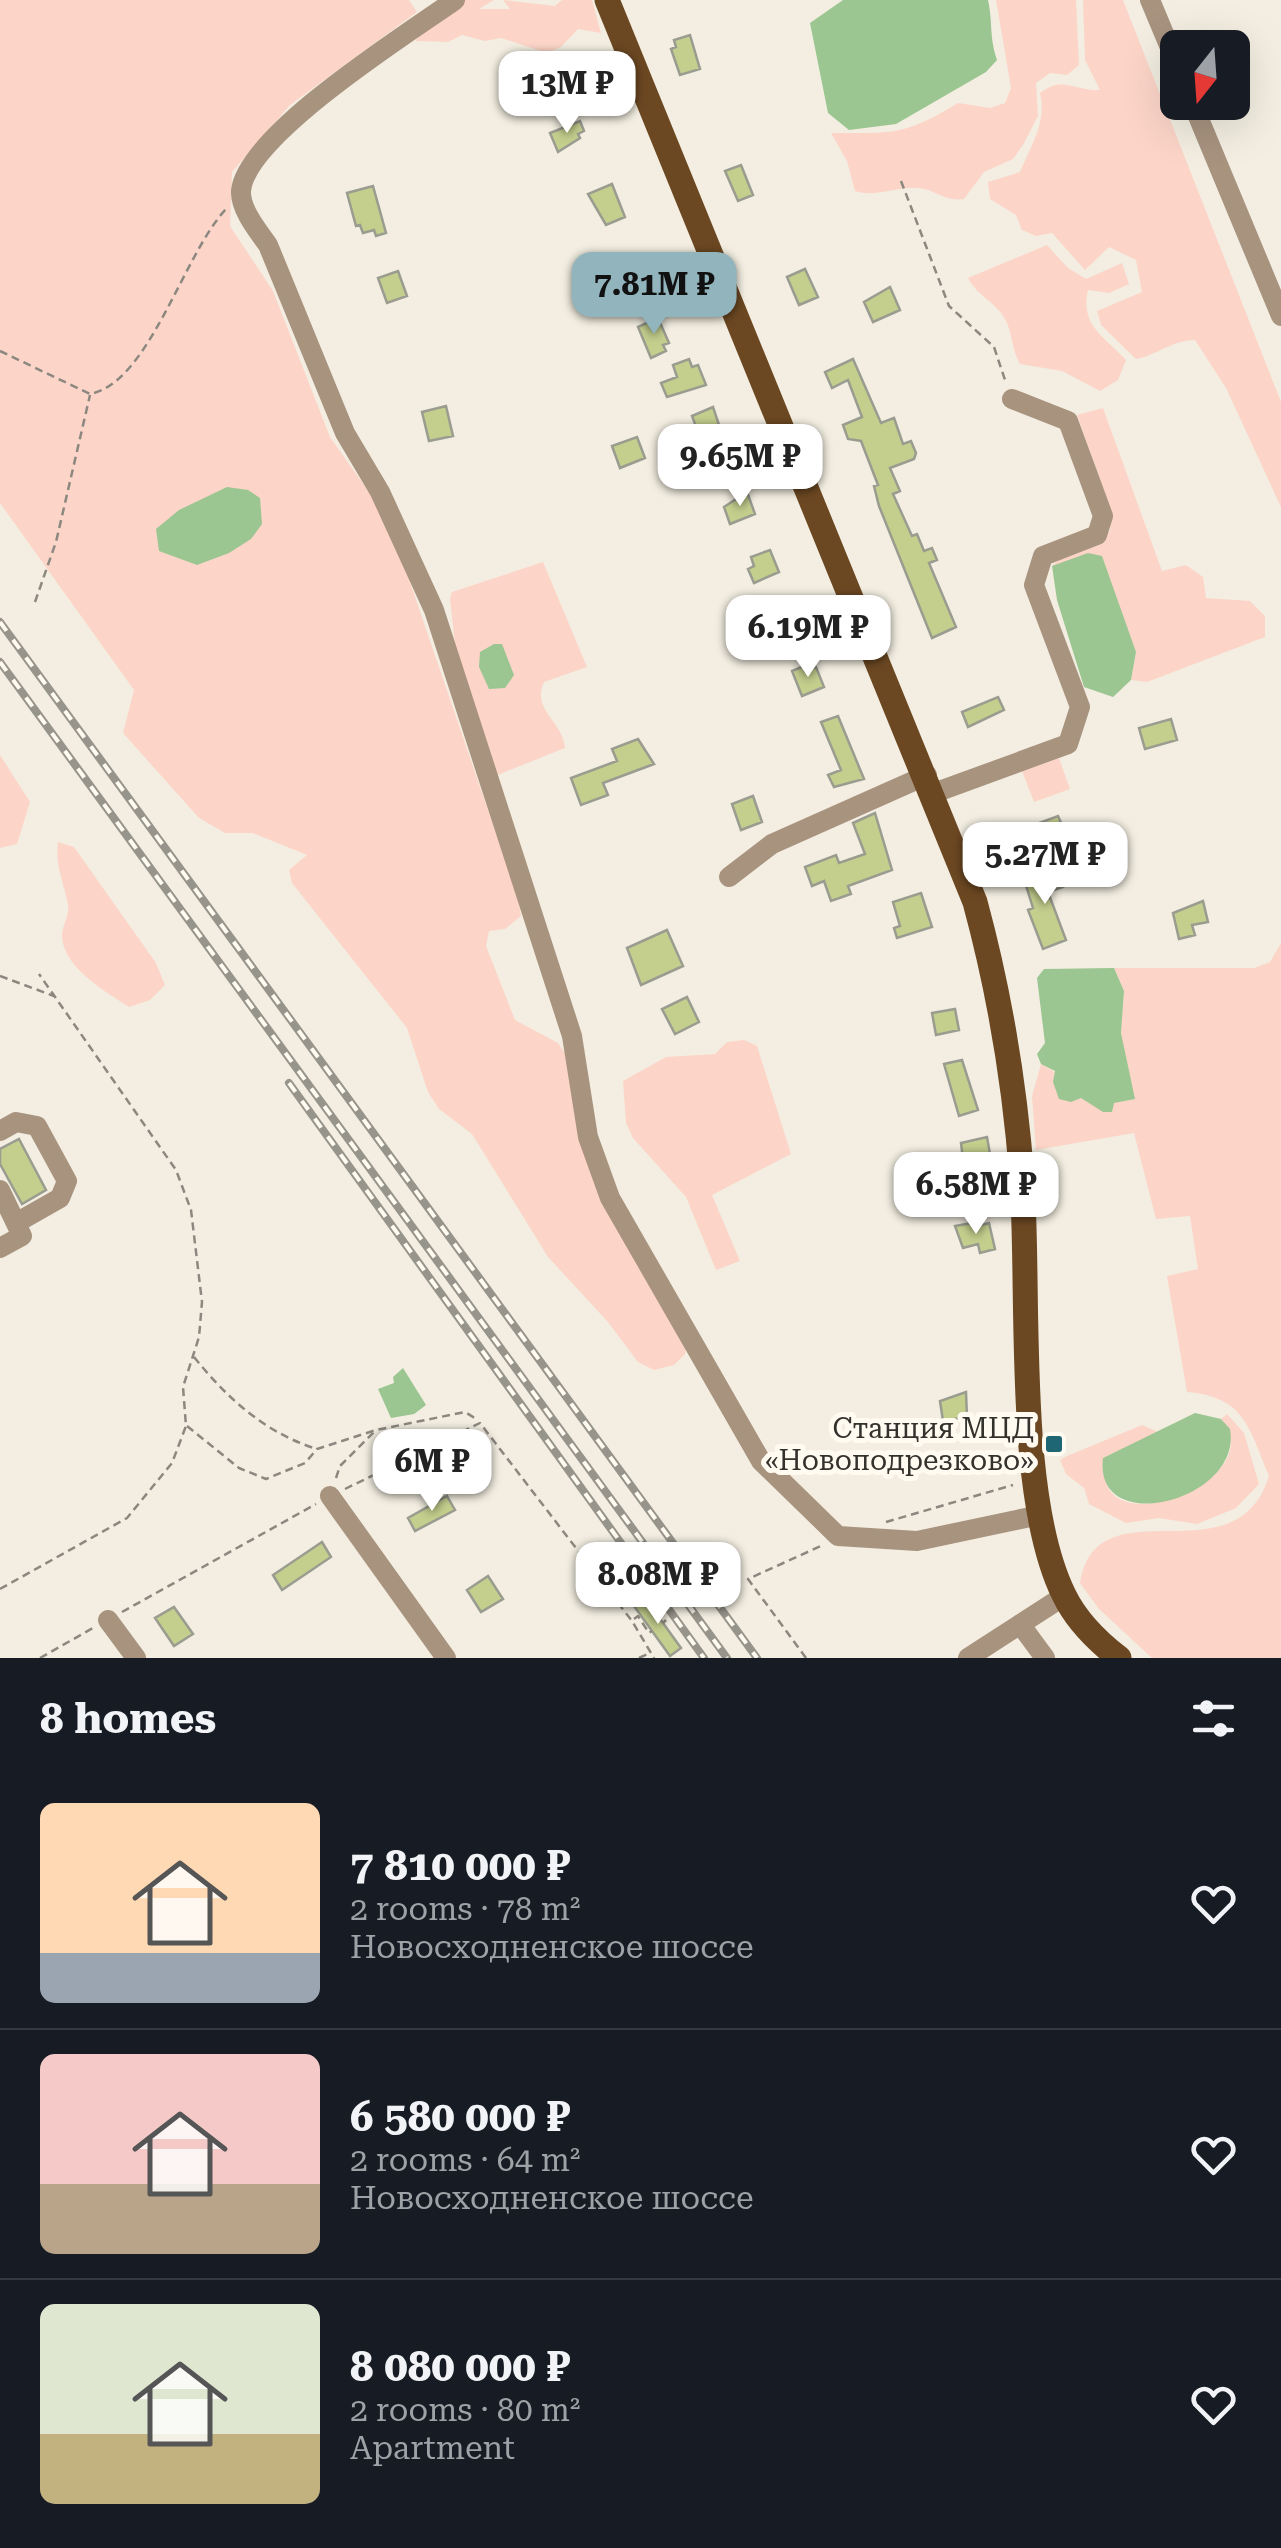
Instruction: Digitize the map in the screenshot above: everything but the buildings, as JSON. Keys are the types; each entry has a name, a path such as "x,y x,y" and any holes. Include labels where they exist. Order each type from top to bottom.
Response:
{"main road":[{"path":"607,0 684,196 931,784 975,902 1009,1050 1022,1181 1031,1424 1040,1515 1064,1596 1082,1624 1118,1658"}],"street":[{"path":"454,0 310,105 250,162 240,194 252,223 268,245 345,433 380,492 434,610 572,1036 588,1137 610,1198 761,1461 838,1536 917,1542 1040,1515"},
{"path":"1150,0 1163,30"},
{"path":"1199,120 1281,316"},
{"path":"728,876 772,844 931,784 1068,744 1080,707 1034,585 1043,556 1097,535 1103,516 1068,421 1012,399"},
{"path":"0,1131 16,1122 37,1126 67,1181 60,1198 16,1223"},
{"path":"0,1190 22,1236 0,1248"},
{"path":"330,1496 446,1658"},
{"path":"968,1658 1064,1596"},
{"path":"108,1620 136,1658"},
{"path":"1020,1624 1045,1658"}],"path":[{"path":"900,181 950,306 994,347 1012,399"},
{"path":"0,351 90,394 116,383 143,352 202,237 240,194"},
{"path":"35,602 56,542 90,394"},
{"path":"0,1590 127,1518 172,1463 186,1426 183,1387 194,1356 202,1302 192,1210 176,1170 39,974"},
{"path":"0,976 56,997"},
{"path":"194,1356 226,1398 296,1442 316,1449"},
{"path":"186,1426 255,1478 266,1479 305,1464 316,1449 376,1430 465,1412 475,1415 480,1423"},
{"path":"330,1496 340,1466 376,1430"},
{"path":"874,1525 1020,1484"},
{"path":"806,1658 748,1579 838,1536"},
{"path":"632,1621 638,1616 649,1633 652,1630"},
{"path":"639,1658 650,1653"}],"shaded area":[{"path":"0,0 409,0 417,12 290,105 232,172 230,226 273,291 330,437 378,505 398,547 518,898 521,916 505,929 489,931 486,946 515,1020 558,1043 567,1056 578,1118 686,1337 685,1354 674,1365 654,1370 638,1362 608,1322 548,1257 472,1134 439,1109 428,1092 407,1028 292,883 289,870 307,855 253,833 225,833 199,818 123,733 134,690 0,503"},
{"path":"465,0 494,0 479,9 510,9 503,0 555,6 562,0 592,0 601,33 578,29 561,47 547,53 501,38 485,41 462,35 448,42 416,41 419,33"},
{"path":"843,0 988,0 997,60 986,72 896,124 849,130 828,113 810,23"},
{"path":"996,0 1076,0 1079,65 1067,75 1050,73 1036,83 1038,116 1013,159 984,172 964,199 951,199 919,188 855,191 847,161 831,133 898,130 924,122 958,103 990,108 1005,103 1011,88"},
{"path":"1083,0 1123,0 1160,94 1160,120 1170,120 1281,402 1281,507 1226,388 1195,340 1179,342 1136,359 1101,325 1097,311 1142,292 1136,260 1109,247 1085,270 1052,233 1036,236 1022,230 1016,215 990,199 988,182 1020,172 1040,124 1040,93 1062,84 1100,90 1085,60"},
{"path":"1047,245 1068,268 1086,279 1122,263 1129,284 1109,293 1088,290 1087,313 1091,322 1126,360 1118,380 1100,391 1062,371 1020,364 1005,319 968,278"},
{"path":"1103,408 1162,571 1186,565 1203,577 1206,598 1250,601 1265,616 1265,637 1147,682 1131,680 1136,652 1052,566 1110,531 1111,510 1077,415"},
{"path":"227,487 248,490 260,498 262,524 251,539 229,553 197,565 159,551 156,529 179,510"},
{"path":"1088,553 1102,556 1136,652 1131,680 1113,697 1084,687 1057,600 1052,566"},
{"path":"543,562 587,667 544,682 541,692 544,708 559,730 565,748 495,776 455,645 450,598 452,592"},
{"path":"502,644 514,675 505,688 489,689 479,667 480,652"},
{"path":"0,755 30,802 17,844 0,848"},
{"path":"1059,758 1070,789 1034,802 1022,771"},
{"path":"58,842 74,847 156,963 165,985 150,1000 129,1007 86,976 69,957 62,934 68,908"},
{"path":"1281,943 1281,1658 1152,1658 1099,1609 1080,1583 1092,1553 1112,1538 1139,1532 1199,1530 1228,1523 1252,1507 1269,1476 1250,1430 1233,1408 1221,1400 1187,1392 1167,1276 1198,1269 1190,1216 1156,1219 1134,1133 1036,1150 1032,1096 1041,1064 1089,1099 1134,1099 1121,1033 1124,991 1114,968 1254,968 1270,962"},
{"path":"1114,968 1124,991 1121,1033 1135,1099 1114,1103 1112,1112 1103,1112 1081,1098 1071,1102 1059,1099 1053,1082 1055,1071 1041,1064 1037,1054 1045,1043 1037,978 1044,969"},
{"path":"744,1040 757,1046 791,1154 712,1195 740,1261 716,1270 686,1197 633,1138 626,1123 623,1081 666,1057 715,1054 727,1042"},
{"path":"403,1368 426,1405 414,1414 391,1418 378,1389 394,1383 393,1377"},
{"path":"1195,1413 1221,1419 1230,1429 1228,1454 1214,1475 1193,1491 1168,1501 1142,1503 1120,1498 1106,1483 1103,1458"},
{"path":"1227,1414 1244,1433 1259,1484 1236,1508 1197,1524 1159,1518 1126,1523 1089,1504 1084,1488 1066,1474 1060,1460 1142,1425 1158,1432 1103,1458 1106,1482 1123,1501 1143,1504 1167,1500 1213,1476 1227,1459 1231,1439 1221,1419"}],"railway":[{"path":"0,622 757,1658"},
{"path":"0,662 727,1658"},
{"path":"289,1083 704,1658"}],"place":[{"name":"Станция МЦД «Новоподрезково»","path":"1054,1444"}]}
